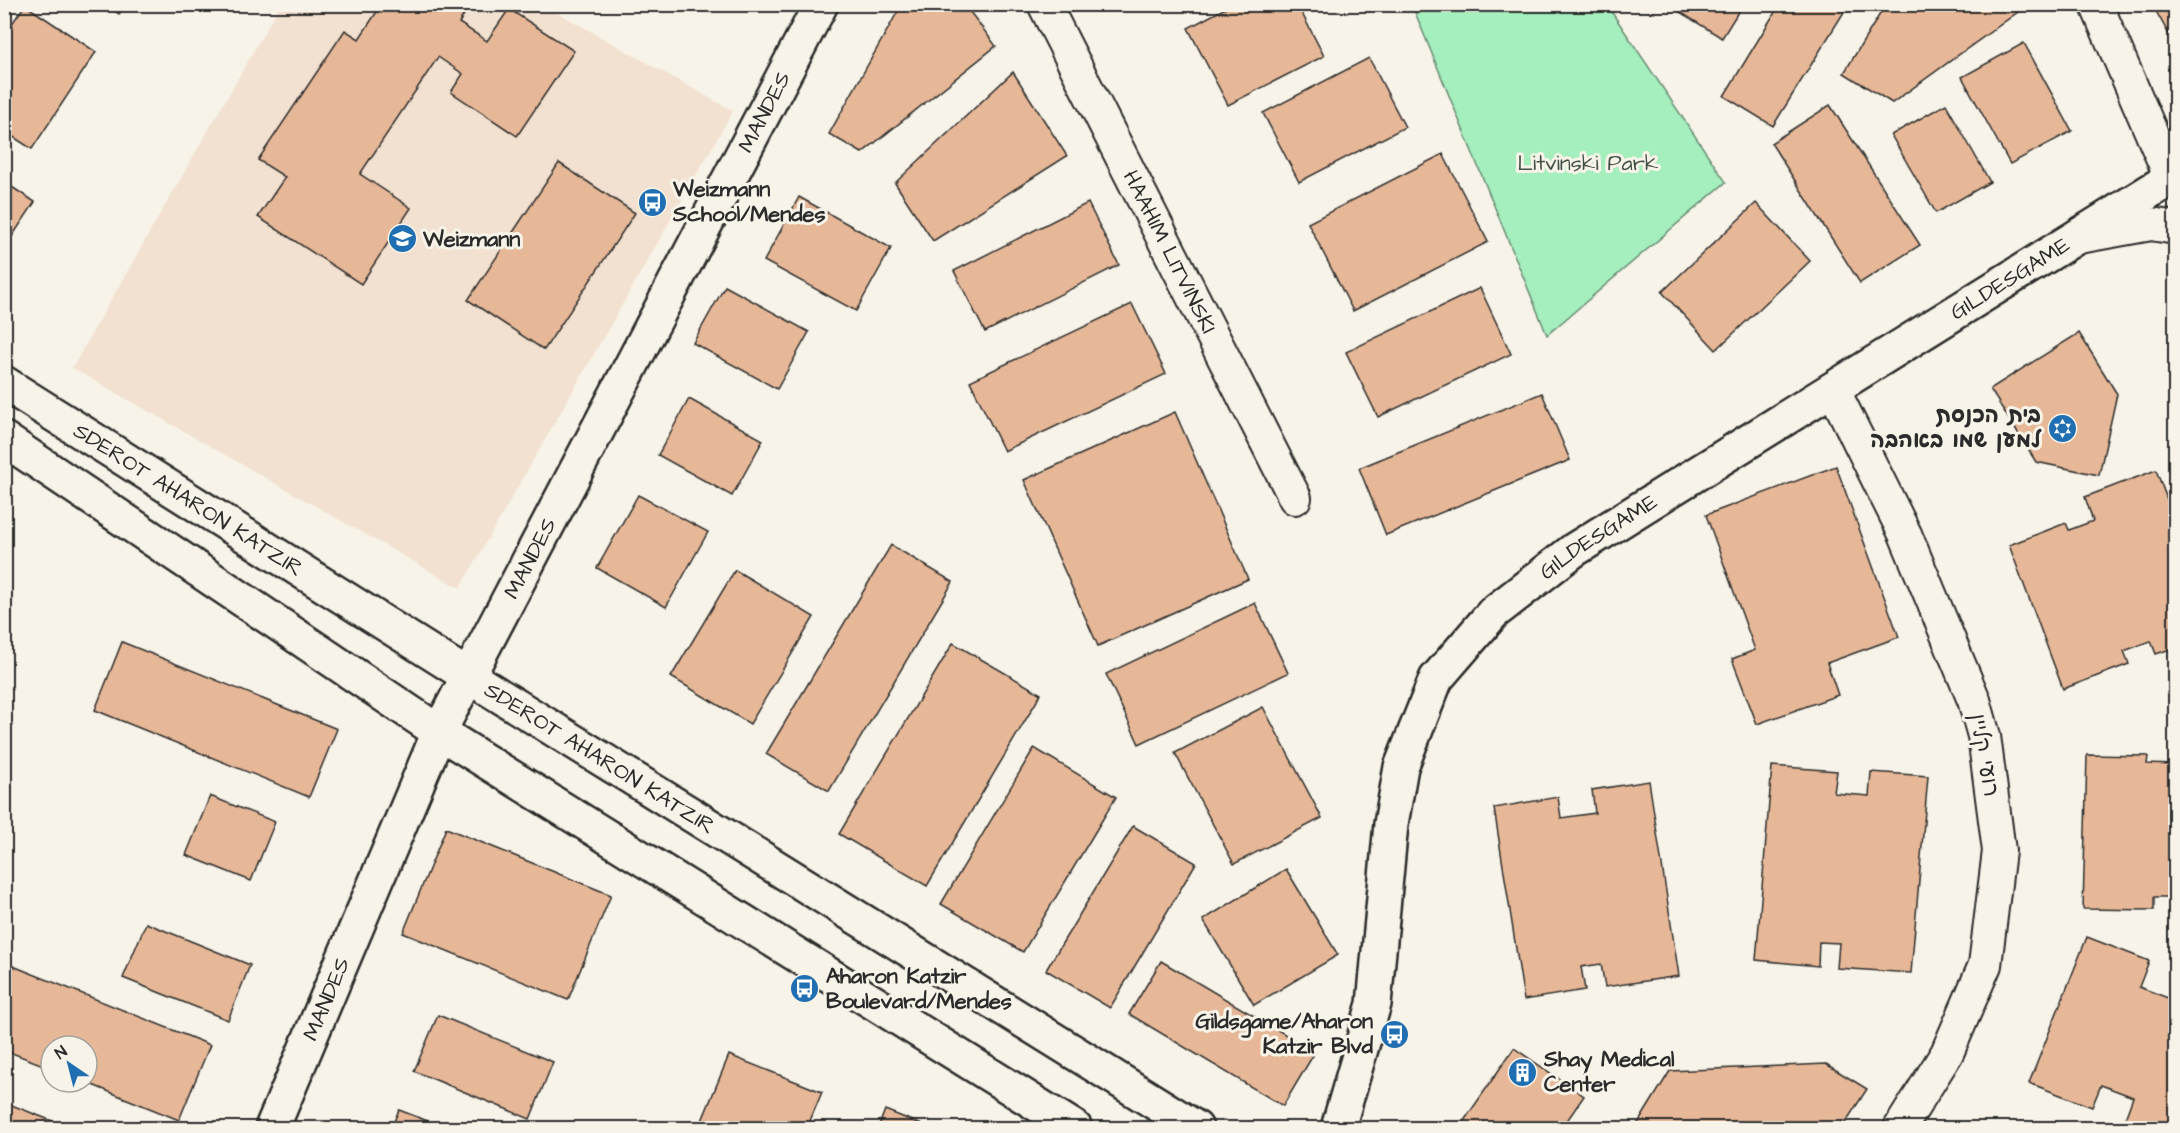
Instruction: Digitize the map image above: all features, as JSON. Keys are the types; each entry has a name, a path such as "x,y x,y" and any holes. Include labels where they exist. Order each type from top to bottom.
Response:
{"street":[{"name":"MANDES","path":"272,1128 439,732 821,4"},
{"name":"HAAHIM LITVINSKI","path":"1044,4 1294,498"},
{"path":"2096,4 2173,177"},
{"name":"GILDESGAME","path":"1338,1128 1374,1004 1391,824 1401,767 1436,679 1492,613 1574,550 2173,177"},
{"path":"2078,237 2151,224 2175,228"},
{"name":"SDEROT AHARON KATZIR","path":"4,383 468,676 1196,1128"},
{"name":"רועי קליין","path":"1833,389 1905,534 1974,700 1984,736 1999,851 1985,965 1947,1053 1900,1128"},
{"path":"4,439 439,732 1075,1128"}],"shaded area":[{"name":"Weizmann","path":"280,5 544,5 733,111 460,588 72,368"}],"green space":[{"name":"Litvinski Park","path":"1412,5 1607,5 1726,182 1547,335"}],"building":[{"path":"104,4 126,4 119,14"},
{"path":"382,4 470,4 459,23 487,41 509,9 574,51 517,136 451,92 463,74 438,57 360,174 411,208 361,284 258,217 285,177 258,160 345,30 359,39"},
{"path":"902,4 964,4 996,46 862,153 829,134"},
{"path":"1233,4 1297,4 1324,56 1228,105 1188,28"},
{"path":"1667,4 1743,4 1722,38"},
{"path":"1780,4 1849,4 1773,126 1724,96"},
{"path":"1886,4 2019,4 2022,9 1892,103 1844,73"},
{"path":"2152,4 2176,4 2176,47"},
{"path":"25,5 96,52 32,149 4,131 4,35"},
{"path":"2024,43 2072,131 2010,164 1962,77"},
{"path":"1369,58 1405,127 1299,182 1263,113"},
{"path":"1013,72 1067,156 933,241 895,183"},
{"path":"1946,104 1990,182 1936,213 1891,135"},
{"path":"1830,105 1920,245 1860,283 1771,143"},
{"path":"1443,154 1488,242 1353,311 1308,223"},
{"path":"559,163 635,213 544,350 468,300"},
{"path":"4,182 35,202 5,247 4,246"},
{"path":"799,197 891,248 856,311 764,261"},
{"path":"1088,203 1119,265 985,332 954,271"},
{"path":"1756,203 1810,261 1716,350 1662,292"},
{"path":"725,286 809,332 777,389 693,343"},
{"path":"1480,288 1511,354 1378,417 1346,352"},
{"path":"1132,304 1166,374 1004,451 970,381"},
{"name":"בית הכנסת למען שמו באהבה","path":"2079,333 2117,394 2099,475 2036,462 1990,389"},
{"path":"1542,393 1570,460 1386,535 1359,468"},
{"path":"689,399 763,440 732,496 658,455"},
{"path":"1175,412 1248,579 1098,646 1024,480"},
{"path":"1836,466 1899,637 1827,663 1838,695 1757,724 1732,659 1755,650 1706,515"},
{"path":"2156,470 2176,523 2176,647 2156,654 2151,641 2124,651 2129,664 2063,689 2009,545 2066,523 2069,530 2093,521 2085,497"},
{"path":"638,495 708,532 666,607 597,568"},
{"path":"891,545 953,582 829,791 766,754"},
{"path":"735,570 814,617 750,724 671,677"},
{"path":"1255,603 1288,673 1139,744 1106,674"},
{"path":"122,642 337,729 309,797 95,710"},
{"path":"953,643 1041,694 927,886 839,834"},
{"path":"1263,707 1322,818 1234,864 1175,753"},
{"path":"2174,739 2176,897 2154,897 2154,910 2083,909 2087,755 2148,756 2147,764 2174,765"},
{"path":"1034,748 1116,797 1023,952 941,904"},
{"path":"1772,766 1837,771 1834,793 1869,796 1871,772 1928,776 1911,973 1837,968 1839,943 1819,942 1818,966 1756,960"},
{"path":"1649,781 1679,976 1605,987 1601,964 1581,967 1585,990 1524,1000 1494,808 1558,797 1561,818 1595,813 1592,790"},
{"path":"210,796 275,822 251,881 186,855"},
{"path":"1133,826 1196,863 1110,1008 1046,970"},
{"path":"446,828 611,895 568,1000 403,933"},
{"path":"1286,869 1338,955 1254,1005 1203,920"},
{"path":"146,923 250,965 228,1020 123,978"},
{"path":"2087,937 2149,961 2139,987 2176,1001 2176,1128 2122,1127 2133,1097 2101,1085 2092,1107 2029,1083"},
{"path":"1161,961 1315,1052 1283,1106 1129,1014"},
{"path":"13,966 210,1045 179,1120 99,1088 99,1034 39,1034 39,1063 4,1050 4,988"},
{"path":"438,1015 553,1062 530,1119 414,1071"},
{"name":"Shay Medical Center","path":"1514,1048 1584,1096 1562,1128 1459,1128"},
{"path":"729,1055 822,1092 807,1128 699,1128"},
{"path":"1826,1064 1867,1089 1842,1128 1635,1128 1670,1071"},
{"path":"4,1102 70,1128 4,1128"},
{"path":"399,1110 446,1128 391,1128"},
{"path":"885,1110 930,1128 878,1128"}],"place":[{"name":"Weizmann School/Mendes","path":"652,202"},
{"name":"Weizmann","path":"402,239"},
{"name":"בית הכנסת למען שמו באהבה","path":"2062,428"},
{"name":"Aharon Katzir Boulevard/Mendes","path":"805,989"},
{"name":"Gildsgame/Aharon Katzir Blvd","path":"1394,1034"},
{"name":"Shay Medical Center","path":"1523,1072"}]}
